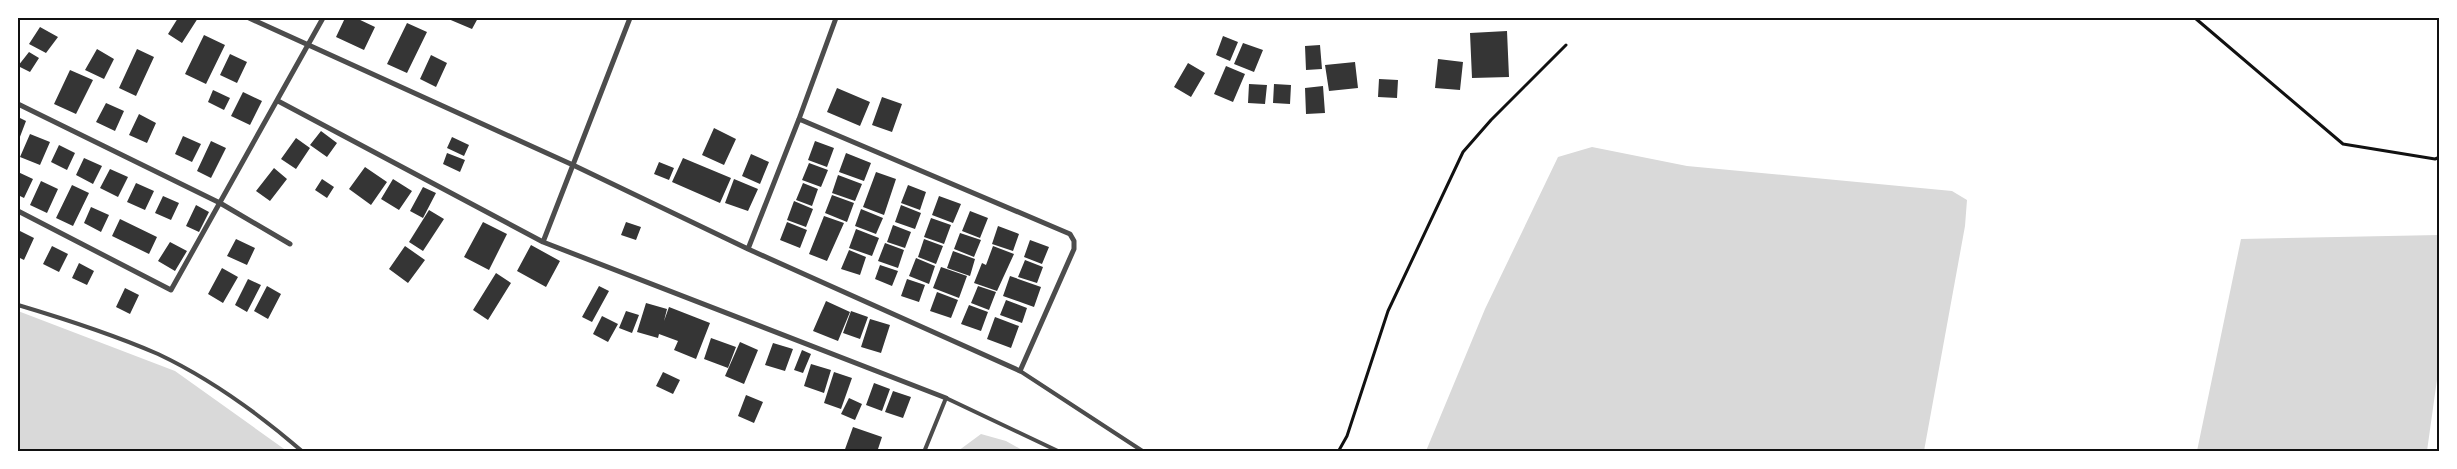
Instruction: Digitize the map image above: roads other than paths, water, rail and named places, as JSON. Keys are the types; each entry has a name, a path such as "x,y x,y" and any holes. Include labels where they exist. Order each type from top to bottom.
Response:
{"street":[{"path":"249,18 573,165 748,249 1020,372 1074,249 1074,241 1070,234 799,120"},
{"path":"18,211 171,290 323,18"},
{"path":"543,242 630,18"},
{"path":"748,249 799,120 836,18"},
{"path":"278,101 543,242 946,398"},
{"path":"18,104 220,203 290,244"}],"lane":[{"path":"18,305 95,329 158,355 213,384 249,408 304,452"},
{"path":"1020,372 1144,452"},
{"path":"924,452 946,398 1060,452"}]}
